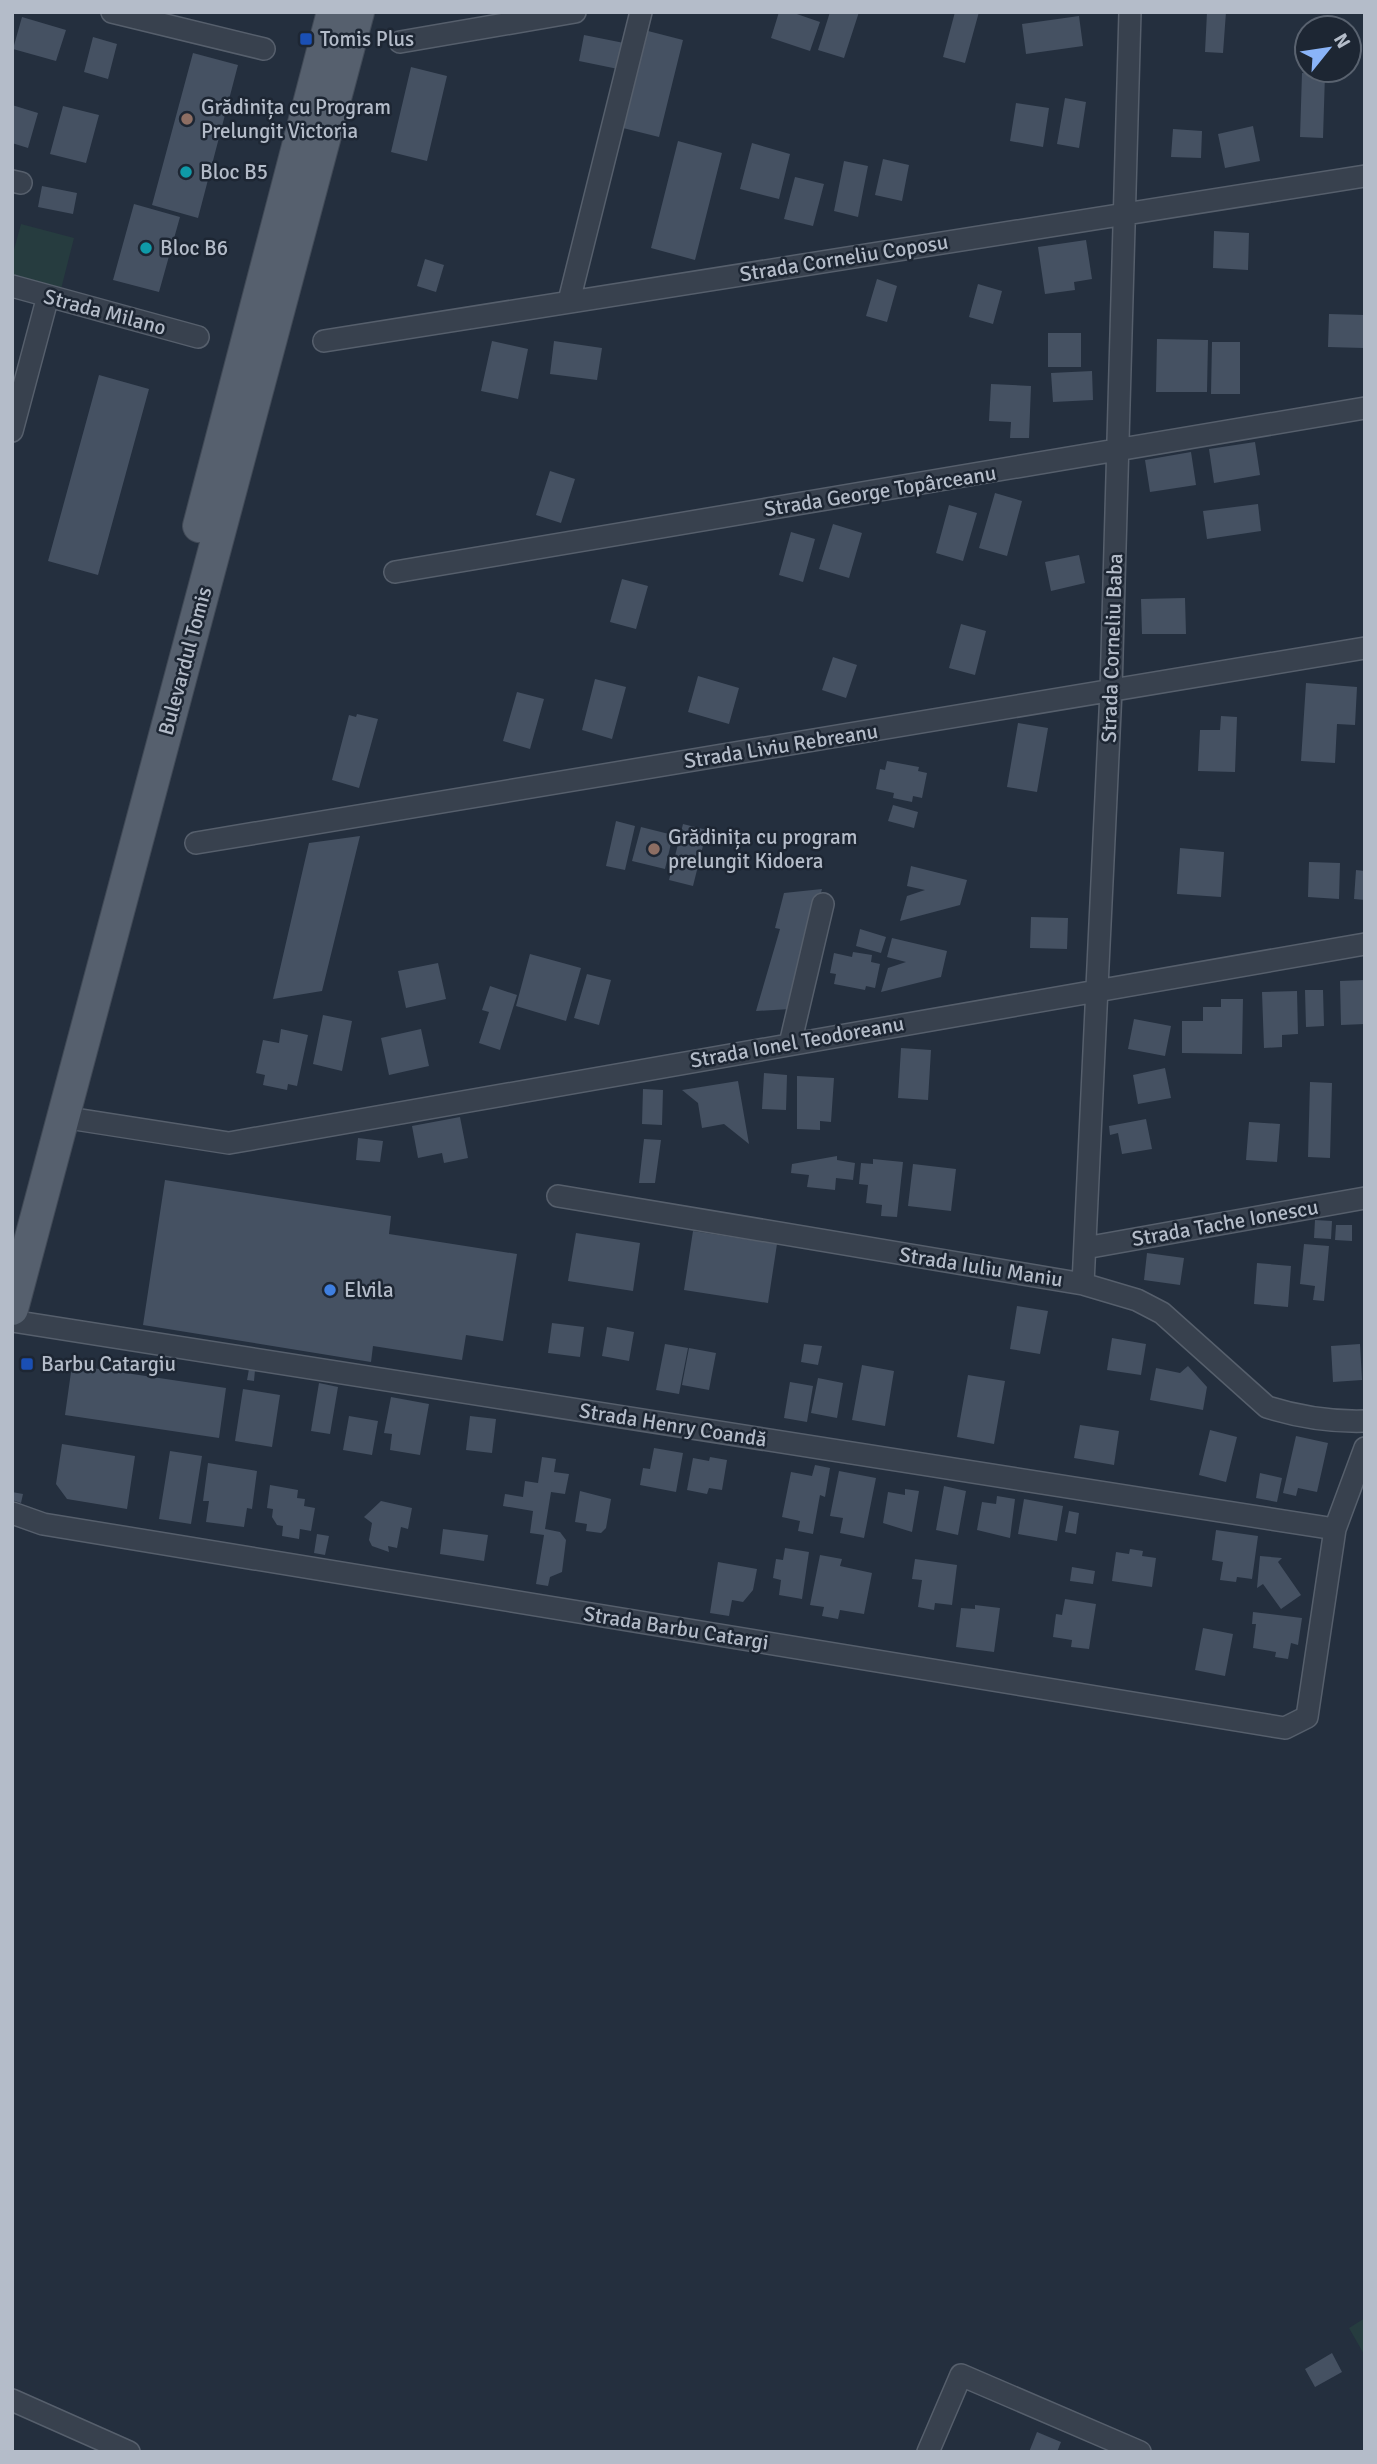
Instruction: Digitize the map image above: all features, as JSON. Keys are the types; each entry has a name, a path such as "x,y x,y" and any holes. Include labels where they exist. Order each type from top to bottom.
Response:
{"main road":[{"name":"Bulevardul Tomis","path":"12,1232 333,12"},
{"name":"Bulevardul Tomis","path":"12,1310 358,12"}],"street":[{"path":"112,12 264,50"},
{"path":"400,42 575,12"},
{"path":"569,301 641,12"},
{"name":"Strada Corneliu Baba","path":"1083,1284 1111,691 1130,12"},
{"name":"Strada Corneliu Coposu","path":"324,341 1365,176"},
{"name":"Strada Milano","path":"12,286 198,337"},
{"path":"12,431 48,296"},
{"name":"Strada George Topârceanu","path":"395,572 1365,408"},
{"name":"Strada Liviu Rebreanu","path":"196,843 1365,648"},
{"path":"790,1044 823,904"},
{"name":"Strada Ionel Teodoreanu","path":"62,1117 229,1143 1365,944"},
{"name":"Strada Iuliu Maniu","path":"558,1196 1083,1284 1137,1300 1162,1313 1267,1407 1341,1422 1365,1421"},
{"name":"Strada Tache Ionescu","path":"1085,1248 1365,1198"},
{"name":"Strada Henry Coandă","path":"12,1321 1335,1529"},
{"path":"1335,1529 1365,1448"},
{"name":"Strada Barbu Catargi","path":"12,1513 43,1524 1285,1728 1307,1717 1335,1529"},
{"name":"Strada Barbu Catargi","path":"12,1529 43,1524"},
{"path":"928,2452 961,2375 1140,2452"},
{"path":"12,2400 130,2452"}],"green space":[{"path":"21,224 74,238 61,289 12,277 12,257"},
{"path":"1365,2318 1365,2356 1349,2328"}],"building":[{"path":"779,12 791,12 820,22 810,51 771,38"},
{"path":"830,12 859,12 844,58 818,50"},
{"path":"955,12 979,12 965,63 943,57"},
{"path":"1207,12 1226,12 1223,53 1205,52"},
{"path":"1079,16 1083,46 1026,54 1022,24"},
{"path":"22,17 66,30 56,61 13,49"},
{"path":"648,31 683,40 659,137 623,128"},
{"path":"584,35 624,43 618,69 579,61"},
{"path":"93,37 117,44 108,79 84,72"},
{"path":"193,53 238,65 198,218 152,205"},
{"path":"411,67 447,76 427,161 391,152"},
{"path":"1302,84 1325,84 1323,138 1300,137"},
{"path":"1065,98 1086,102 1079,148 1057,144"},
{"path":"1016,103 1049,108 1043,147 1010,141"},
{"path":"12,105 38,113 28,148 12,143"},
{"path":"63,106 99,115 86,163 50,154"},
{"path":"1253,126 1260,161 1225,168 1218,134"},
{"path":"1173,129 1202,131 1201,158 1171,157"},
{"path":"678,141 722,153 695,260 651,248"},
{"path":"752,143 790,154 779,199 740,189"},
{"path":"883,159 909,165 902,201 875,195"},
{"path":"844,161 868,166 858,217 834,211"},
{"path":"795,177 824,184 813,226 784,219"},
{"path":"42,186 77,193 73,214 38,207"},
{"name":"Bloc B6","path":"134,204 180,217 159,292 113,280"},
{"path":"1214,231 1249,233 1248,270 1213,268"},
{"path":"1086,240 1092,279 1074,282 1075,290 1045,294 1038,247"},
{"path":"425,259 444,265 436,292 417,286"},
{"path":"877,279 897,286 887,322 866,316"},
{"path":"978,284 1002,291 993,324 969,317"},
{"path":"1329,314 1365,315 1364,348 1328,347"},
{"path":"1048,333 1081,333 1081,367 1048,367"},
{"path":"1157,339 1208,340 1207,392 1156,392"},
{"path":"492,341 528,349 518,399 481,391"},
{"path":"554,341 602,348 597,380 550,374"},
{"path":"1212,342 1240,342 1240,394 1211,394"},
{"path":"1092,371 1093,400 1053,402 1051,373"},
{"path":"99,375 149,389 98,575 48,561"},
{"path":"991,384 1031,386 1029,438 1010,438 1011,422 989,421"},
{"path":"1255,442 1260,475 1214,483 1209,449"},
{"path":"1191,452 1196,485 1150,492 1145,460"},
{"path":"550,471 575,479 561,523 536,515"},
{"path":"995,493 1022,501 1007,556 979,548"},
{"path":"1258,504 1261,531 1207,539 1203,511"},
{"path":"949,505 977,513 963,561 936,553"},
{"path":"833,524 862,533 849,578 819,569"},
{"path":"791,532 815,539 803,582 779,575"},
{"path":"1079,555 1085,583 1051,591 1045,562"},
{"path":"622,579 648,586 636,629 610,622"},
{"path":"1185,598 1186,634 1142,634 1141,599"},
{"path":"961,624 986,631 975,675 949,668"},
{"path":"833,657 857,665 846,698 822,690"},
{"path":"698,676 739,688 729,724 688,712"},
{"path":"595,679 626,687 612,739 582,730"},
{"path":"1306,683 1357,687 1355,725 1337,724 1335,763 1301,761"},
{"path":"517,692 544,699 530,749 503,741"},
{"path":"357,714 378,719 359,788 332,780 349,715 356,717"},
{"path":"1221,716 1237,717 1235,772 1198,771 1200,730 1220,730"},
{"path":"1018,723 1048,728 1037,792 1007,787"},
{"path":"887,761 919,767 918,771 927,773 922,798 913,796 912,802 893,798 894,793 876,789 880,769 885,770"},
{"path":"893,805 918,812 914,828 888,821"},
{"path":"616,821 635,826 625,870 606,866"},
{"path":"683,824 707,830 693,886 669,880"},
{"path":"641,827 673,835 665,869 632,861"},
{"path":"360,836 322,991 273,999 309,843"},
{"path":"1180,848 1224,852 1221,897 1177,894"},
{"path":"1309,862 1340,863 1339,899 1308,897"},
{"path":"911,866 967,880 960,905 900,921 907,896 925,890 907,886"},
{"path":"1356,870 1365,871 1365,900 1354,899"},
{"path":"822,889 790,1009 756,1011 780,929 775,928 784,893"},
{"path":"1031,917 1068,918 1067,949 1030,948"},
{"path":"860,929 886,937 881,953 856,946"},
{"path":"892,938 947,951 941,977 881,992 888,968 906,962 887,957"},
{"path":"853,952 872,955 871,962 880,964 875,988 866,986 865,990 834,984 836,974 830,973 834,953 852,957"},
{"path":"530,954 581,968 566,1021 516,1006"},
{"path":"438,963 446,999 406,1008 398,971"},
{"path":"587,974 611,980 599,1025 574,1018"},
{"path":"1365,980 1365,1024 1341,1025 1340,981"},
{"path":"490,986 517,995 500,1050 479,1043 489,1012 482,1010"},
{"path":"1305,990 1323,990 1324,1026 1306,1027"},
{"path":"1297,991 1298,1034 1282,1035 1282,1047 1264,1048 1262,992"},
{"path":"1221,999 1243,999 1242,1054 1182,1053 1182,1021 1203,1021 1203,1007 1221,1007"},
{"path":"323,1015 352,1021 342,1071 313,1064"},
{"path":"1134,1019 1171,1026 1165,1056 1128,1049"},
{"path":"281,1029 308,1035 297,1086 288,1084 287,1090 263,1085 265,1075 256,1073 263,1040 279,1043"},
{"path":"421,1029 429,1066 389,1075 381,1038"},
{"path":"901,1048 931,1050 928,1100 898,1098"},
{"path":"1165,1068 1171,1098 1138,1104 1133,1075"},
{"path":"764,1073 787,1075 786,1110 762,1109"},
{"path":"797,1076 834,1078 831,1122 820,1121 820,1130 797,1129"},
{"path":"738,1081 749,1144 724,1124 702,1128 698,1103 682,1090"},
{"path":"1310,1082 1332,1083 1330,1158 1308,1157"},
{"path":"643,1089 663,1090 662,1125 642,1124"},
{"path":"460,1117 468,1158 444,1163 442,1153 418,1158 412,1126"},
{"path":"1146,1119 1152,1149 1122,1154 1118,1133 1110,1135 1109,1126"},
{"path":"1249,1122 1280,1124 1277,1162 1246,1160"},
{"path":"358,1138 383,1141 380,1162 356,1160"},
{"path":"644,1139 661,1140 655,1183 639,1183"},
{"path":"837,1156 837,1160 855,1163 853,1180 836,1178 835,1190 807,1187 809,1175 791,1173 792,1164"},
{"path":"873,1159 903,1162 897,1217 881,1216 882,1205 866,1203 868,1185 859,1184 861,1163 873,1164"},
{"path":"913,1164 956,1169 951,1211 908,1206"},
{"name":"Elvila","path":"165,1180 391,1216 389,1234 517,1254 503,1341 466,1335 462,1360 373,1346 371,1362 143,1325"},
{"path":"1315,1220 1332,1221 1331,1239 1314,1238"},
{"path":"1336,1225 1352,1225 1352,1241 1335,1240"},
{"path":"693,1231 777,1244 768,1303 684,1290"},
{"path":"576,1233 640,1243 633,1291 568,1281"},
{"path":"1304,1244 1329,1246 1324,1301 1313,1300 1315,1286 1300,1284"},
{"path":"1147,1253 1184,1258 1180,1285 1144,1280"},
{"path":"1257,1263 1291,1266 1288,1307 1254,1304"},
{"path":"1017,1306 1048,1311 1040,1354 1010,1349"},
{"path":"552,1323 584,1327 580,1357 548,1353"},
{"path":"607,1327 634,1332 629,1361 602,1356"},
{"path":"1112,1338 1146,1344 1141,1375 1107,1370"},
{"path":"665,1344 688,1348 679,1394 656,1390"},
{"path":"804,1344 822,1346 818,1365 801,1362"},
{"path":"1360,1344 1362,1380 1333,1382 1331,1346"},
{"path":"689,1348 716,1353 709,1390 682,1385"},
{"path":"72,1365 226,1388 219,1438 65,1415"},
{"path":"862,1365 894,1371 885,1426 852,1420"},
{"path":"1188,1366 1207,1387 1203,1410 1150,1400 1156,1368 1180,1373"},
{"path":"249,1369 255,1370 254,1381 247,1380"},
{"path":"968,1375 1005,1381 994,1444 957,1437"},
{"path":"818,1378 843,1383 837,1418 811,1413"},
{"path":"790,1382 813,1386 807,1422 784,1418"},
{"path":"319,1383 338,1387 330,1434 311,1431"},
{"path":"243,1389 280,1395 272,1447 235,1441"},
{"path":"391,1397 429,1404 420,1455 390,1450 392,1434 384,1433"},
{"path":"349,1416 378,1421 372,1455 343,1450"},
{"path":"470,1416 496,1419 492,1453 466,1450"},
{"path":"1080,1425 1119,1431 1114,1465 1074,1458"},
{"path":"1210,1430 1237,1437 1226,1482 1199,1475"},
{"path":"1296,1436 1328,1443 1317,1492 1298,1488 1296,1496 1283,1493"},
{"path":"62,1444 135,1456 127,1509 67,1499 56,1484"},
{"path":"654,1448 683,1453 676,1492 640,1485 643,1468 650,1469"},
{"path":"170,1451 202,1456 191,1524 159,1519"},
{"path":"542,1457 556,1459 554,1472 569,1474 565,1494 551,1492 545,1529 560,1532 566,1540 562,1572 550,1577 548,1586 536,1584 544,1535 530,1533 533,1511 503,1506 505,1494 523,1497 525,1481 538,1483"},
{"path":"710,1457 727,1460 722,1490 709,1488 707,1494 687,1490 693,1458 709,1461"},
{"path":"208,1463 257,1471 252,1509 247,1508 244,1527 206,1522 209,1501 203,1501"},
{"path":"815,1465 830,1468 825,1497 820,1495 813,1534 798,1531 800,1521 782,1517 791,1472 812,1476"},
{"path":"839,1471 876,1478 864,1538 840,1533 843,1518 830,1516"},
{"path":"1260,1473 1282,1478 1277,1502 1256,1498"},
{"path":"270,1485 298,1490 297,1498 305,1499 304,1506 315,1508 311,1531 300,1529 299,1539 282,1536 283,1526 277,1525 272,1517 273,1509 267,1508"},
{"path":"944,1486 966,1491 958,1535 936,1530"},
{"path":"905,1489 919,1491 912,1532 883,1523 888,1492 905,1495"},
{"path":"580,1491 611,1499 606,1528 601,1533 586,1531 587,1524 575,1522"},
{"path":"12,1492 23,1494 21,1503 12,1500"},
{"path":"997,1496 1015,1499 1010,1538 977,1530 982,1502 996,1504"},
{"path":"1024,1499 1063,1506 1057,1541 1018,1534"},
{"path":"381,1501 412,1508 408,1529 401,1527 397,1548 388,1546 389,1552 372,1546 369,1540 372,1523 364,1517"},
{"path":"1069,1511 1079,1513 1076,1534 1065,1532"},
{"path":"443,1529 488,1535 484,1561 440,1554"},
{"path":"1216,1530 1258,1536 1252,1579 1237,1577 1236,1582 1220,1580 1223,1562 1212,1560"},
{"path":"317,1534 329,1536 325,1555 314,1553"},
{"path":"785,1548 809,1552 802,1599 779,1595 781,1580 773,1578 776,1559 783,1560"},
{"path":"1130,1549 1143,1551 1142,1556 1156,1558 1152,1587 1112,1581 1116,1552 1129,1554"},
{"path":"820,1555 842,1559 840,1566 872,1573 864,1614 840,1610 838,1619 822,1616 824,1607 810,1605"},
{"path":"1260,1556 1282,1558 1278,1562 1301,1595 1281,1609 1263,1584 1257,1588"},
{"path":"915,1559 957,1565 952,1605 935,1603 934,1610 918,1607 922,1580 912,1579"},
{"path":"718,1562 757,1569 753,1590 743,1602 732,1600 729,1616 710,1613"},
{"path":"1072,1567 1095,1571 1093,1584 1070,1581"},
{"path":"1065,1599 1096,1604 1089,1649 1071,1647 1072,1640 1053,1637 1056,1614 1062,1615"},
{"path":"975,1605 1000,1608 994,1652 956,1647 961,1608 975,1609"},
{"path":"1253,1612 1302,1618 1298,1645 1291,1643 1288,1659 1275,1657 1276,1652 1253,1648 1256,1624 1252,1624"},
{"path":"1203,1628 1233,1634 1225,1676 1195,1670"},
{"path":"1332,2353 1342,2372 1315,2387 1305,2369"},
{"path":"1037,2432 1061,2442 1057,2452 1029,2452"}],"place":[{"name":"Tomis Plus","path":"306,39"},
{"name":"Grădinița cu Program Prelungit Victoria","path":"187,119"},
{"name":"Bloc B5","path":"186,172"},
{"name":"Bloc B6","path":"146,248"},
{"name":"Grădinița cu program prelungit Kidoera","path":"654,849"},
{"name":"Elvila","path":"330,1290"},
{"name":"Barbu Catargiu","path":"27,1364"}]}
